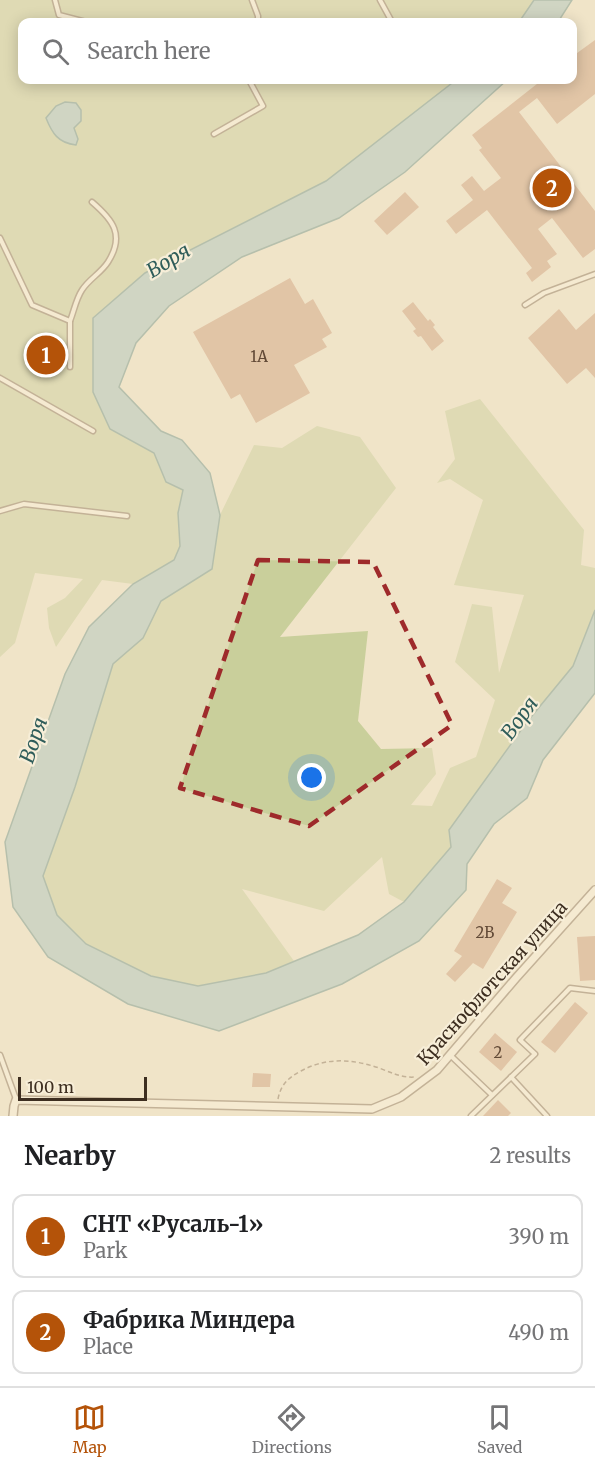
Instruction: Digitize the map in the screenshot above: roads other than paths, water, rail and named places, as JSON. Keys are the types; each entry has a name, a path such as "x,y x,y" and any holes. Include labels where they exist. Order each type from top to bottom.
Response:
{"street":[{"name":"Краснофлотская улица","path":"16,1101 277,1106 372,1112 418,1086 437,1070 595,890"},
{"path":"14,1116 16,1101"}],"lane":[{"path":"55,0 59,15 71,18"},
{"path":"252,0 258,18"},
{"path":"380,0 390,18"},
{"path":"214,134 263,106 251,84"},
{"path":"70,367 70,321 82,290 108,262 116,242 116,229 107,215 92,202"},
{"path":"0,238 32,305 70,321"},
{"path":"525,305 544,293 595,274"},
{"path":"0,378 93,431"},
{"path":"0,511 24,504 127,516"},
{"path":"471,1116 535,1054 520,1040 570,988 595,991"},
{"path":"0,1055 16,1101"},
{"path":"450,1055 492,1095"},
{"path":"511,1077 546,1116"}],"water":[{"path":"534,0 572,0 561,18 522,18"},
{"path":"451,84 503,84 405,172 339,218 242,257 169,306 136,343 119,387 161,431 182,440 210,473 220,515 212,569 161,601 143,638 113,664 75,787 43,876 57,915 86,944 151,976 198,986 266,973 358,935 404,902 451,847 449,830 527,722 573,666 595,610 595,693 543,760 527,798 494,824 467,864 466,890 419,941 342,984 219,1031 128,1004 48,957 13,907 5,842 65,674 89,627 133,584 174,560 180,546 178,513 183,490 166,482 154,453 110,429 93,392 93,318 145,273 326,181"},
{"path":"65,102 76,103 81,110 81,121 74,128 78,139 76,145 60,140 46,118 56,106"}],"place":[{"name":"Фабрика Миндера","path":"552,188"},
{"name":"СНТ «Русаль-1»","path":"46,355"}],"water label":[{"name":"Воря","path":"168,260"},
{"name":"Воря","path":"519,718"},
{"name":"Воря","path":"33,740"}]}
